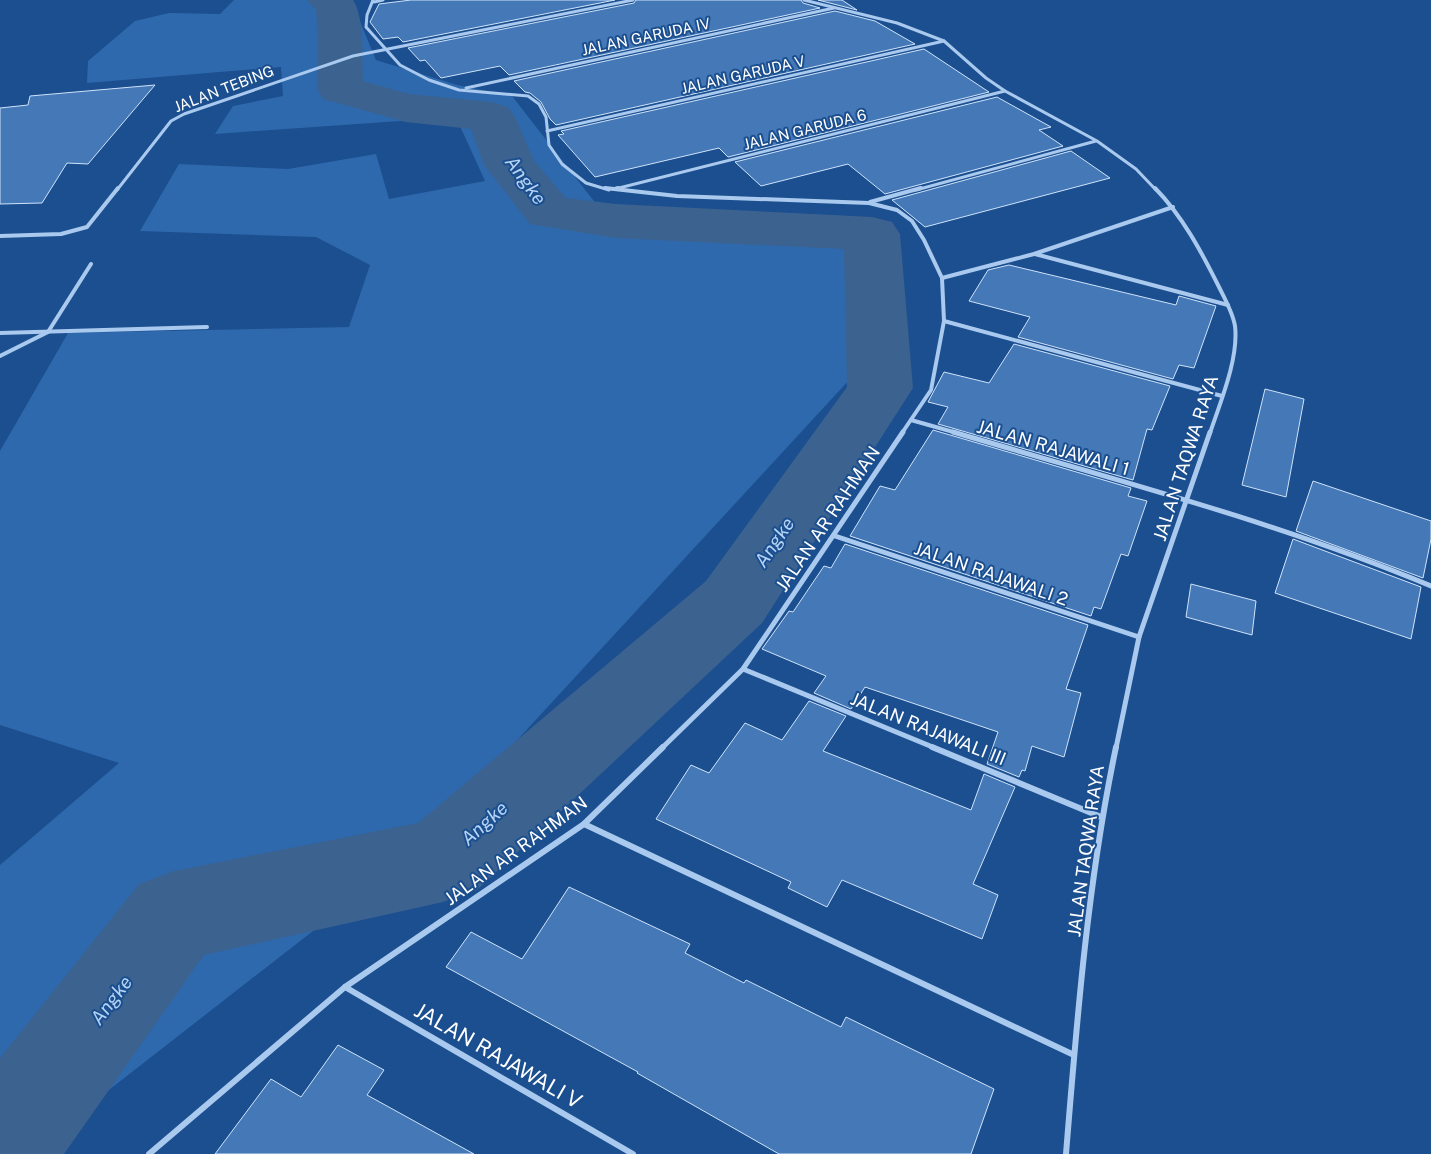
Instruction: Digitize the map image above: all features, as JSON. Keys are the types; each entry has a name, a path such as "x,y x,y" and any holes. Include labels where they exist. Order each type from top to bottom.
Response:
{"street":[{"path":"374,1 383,0"},
{"name":"JALAN TEBING","path":"0,236 61,234 87,227 171,121 184,114 353,56 633,0"},
{"name":"JALAN TAQWA RAYA","path":"804,0 914,28 944,41 986,78 1005,91 1097,141 1136,169 1173,207 1201,250 1228,305 1235,326 1233,357 1222,396 1188,501 1139,637 1101,817 1074,1055 1066,1154"},
{"name":"JALAN AR RAHMAN","path":"149,1154 345,987 584,824 743,669 835,536 931,390 944,321 942,278 924,240 912,221 897,210 869,203 677,196 611,190 586,183 562,164 549,145 546,118 539,104 528,96 512,93 459,90 429,80 400,65 366,27 367,15 374,1"},
{"name":"JALAN GARUDA IV","path":"459,90 837,7"},
{"name":"JALAN GARUDA V","path":"547,131 944,41"},
{"name":"JALAN GARUDA 6","path":"611,190 1005,91"},
{"path":"869,203 1097,141"},
{"path":"942,278 1034,254 1173,207"},
{"path":"1034,254 1228,305"},
{"path":"0,356 48,332 91,264"},
{"path":"944,321 1222,396"},
{"path":"0,333 208,327"},
{"name":"JALAN RAJAWALI 1","path":"911,420 1188,501 1371,561 1431,586"},
{"name":"JALAN RAJAWALI 2","path":"835,536 1139,637"},
{"name":"JALAN RAJAWALI III","path":"743,669 1101,817"},
{"path":"584,824 1074,1055"},
{"name":"JALAN RAJAWALI V","path":"345,987 633,1154"}],"shaded area":[{"path":"234,0 351,0 376,60 457,85 512,96 597,205 846,216 862,366 413,853 55,1132 35,1154 0,1154 0,865 119,763 0,725 0,451 68,333 349,327 370,265 316,237 140,231 179,164 288,169 376,154 389,199 485,181 459,124 400,121 215,134 233,106 283,96 281,67 87,83 88,61 135,21 169,13 220,14"}],"building":[{"path":"411,0 615,0 403,42 398,37 383,39 370,22 379,4"},
{"path":"636,0 801,0 803,3 820,8 509,75 500,66 441,78 425,60 420,61 408,48 634,3"},
{"path":"818,0 842,0 857,10"},
{"path":"835,11 875,21 915,44 556,125 550,119 541,102 530,93 525,92 514,81"},
{"path":"924,49 989,92 728,157 719,148 595,177 558,135 564,134 561,131"},
{"path":"155,85 88,164 67,163 42,203 0,204 0,108 28,105 30,96"},
{"path":"997,97 1051,127 1039,130 1063,146 885,194 848,164 761,186 735,162"},
{"path":"1071,151 1110,178 925,227 892,200"},
{"path":"1009,265 1176,305 1179,296 1216,306 1194,368 1179,365 1173,379 1018,337 1030,317 969,301 988,270"},
{"path":"1014,344 1170,386 1152,430 1147,429 1133,480 938,424 948,407 928,402 944,372 989,383"},
{"path":"1265,389 1304,399 1286,497 1242,485"},
{"path":"933,430 1131,488 1128,496 1147,501 1128,556 1121,554 1101,609 1094,607 1091,616 850,536 880,486 895,490"},
{"path":"1313,481 1431,521 1431,539 1423,578 1296,531"},
{"path":"1293,539 1421,587 1411,639 1275,593"},
{"path":"845,544 1088,625 1066,689 1081,693 1064,757 1032,746 1025,771 1022,770 1019,777 987,764 998,732 865,687 851,709 814,693 826,676 762,649 789,611 793,612 824,566 831,568"},
{"path":"1191,584 1256,601 1252,635 1186,617"},
{"path":"809,701 846,716 823,751 971,810 984,774 1015,787 973,884 998,895 982,939 842,880 827,907 788,888 791,882 656,819 691,765 709,773 745,723 782,740"},
{"path":"569,887 690,944 685,953 744,983 746,980 841,1027 846,1017 994,1089 971,1154 779,1154 638,1072 446,967 471,932 522,959"},
{"path":"338,1045 384,1070 367,1095 474,1154 215,1154 271,1079 301,1097"}],"waterway":[{"name":"Angke","path":"0,1148 174,916 443,860 734,602 880,388 872,234 616,221 549,212 510,165 491,117 406,108 340,89 340,37 336,6 328,0"}]}
